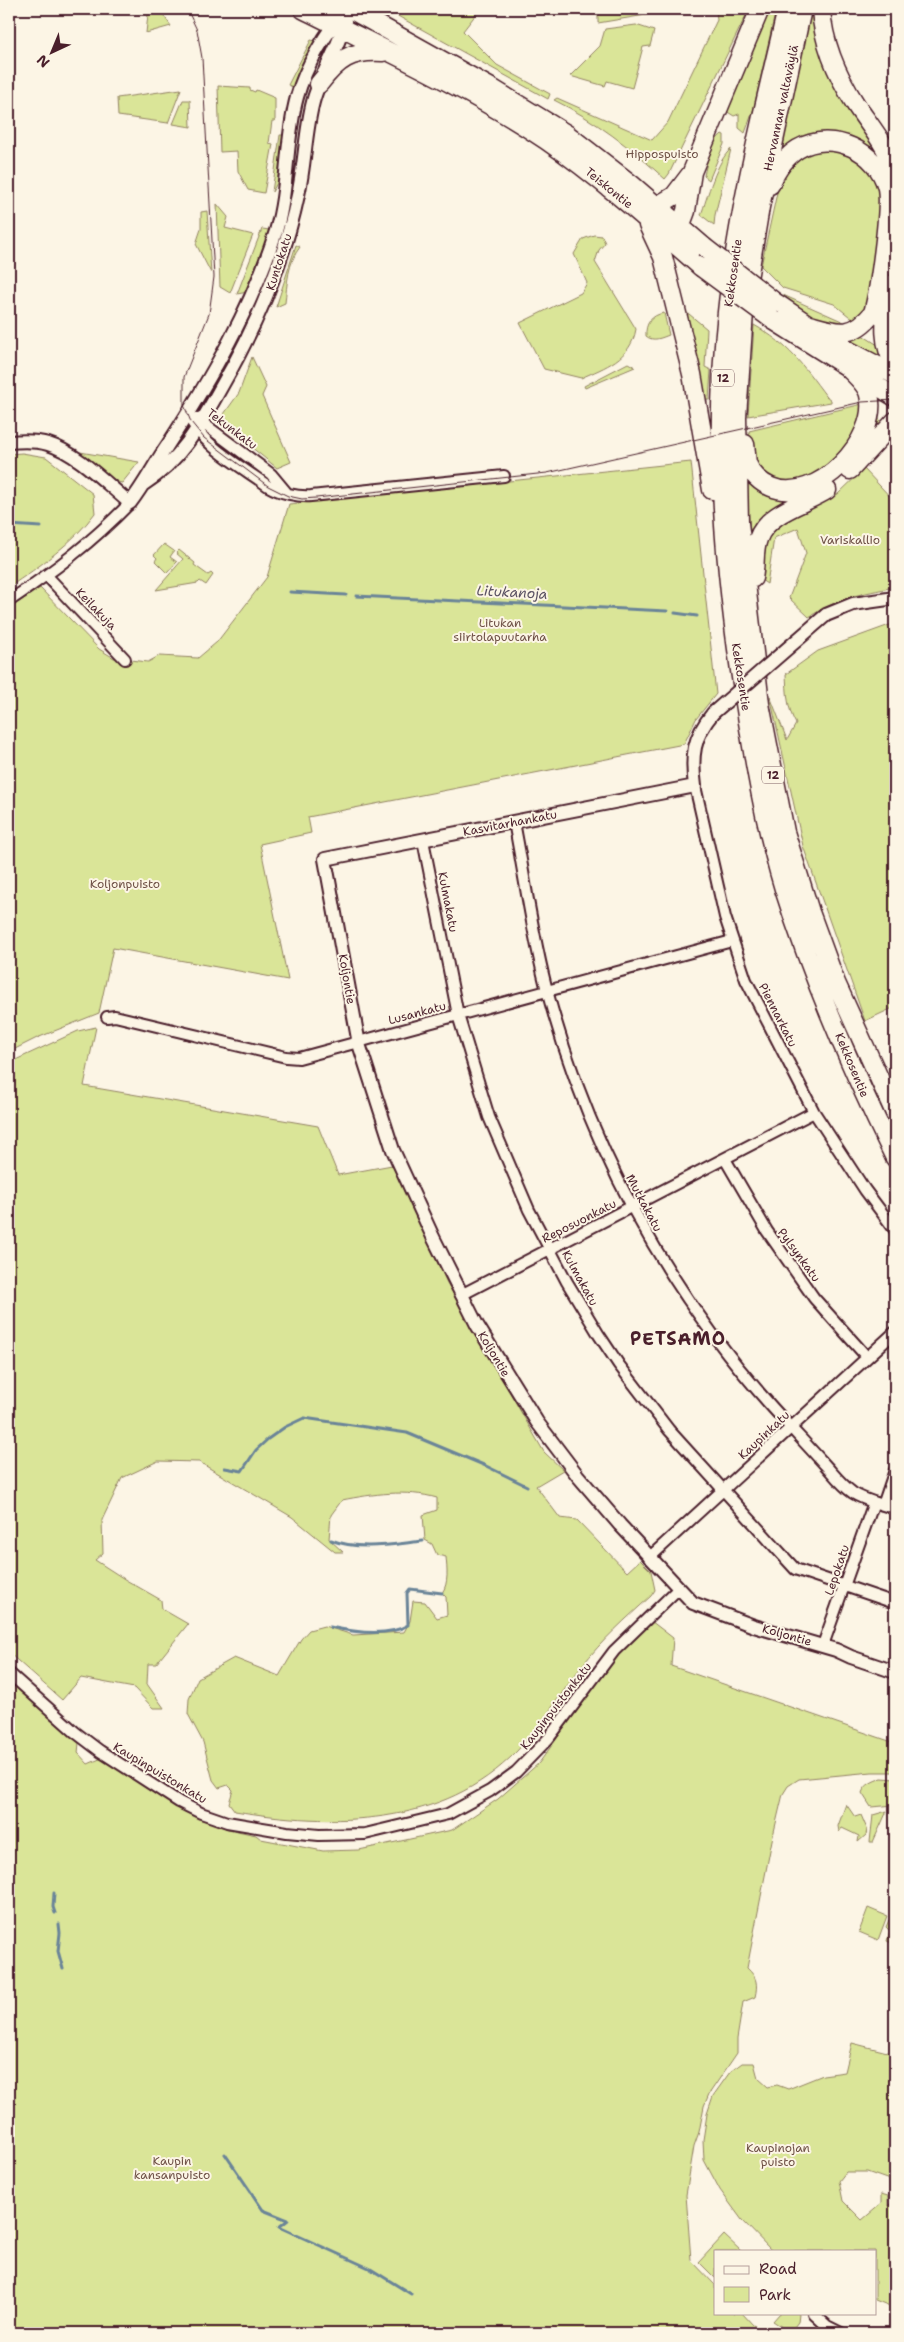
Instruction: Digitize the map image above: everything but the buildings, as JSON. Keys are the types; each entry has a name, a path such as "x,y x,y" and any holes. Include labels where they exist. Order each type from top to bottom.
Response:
{"highway":[{"name":"12","path":"287,9 295,11 302,9"},
{"name":"Teiskontie","path":"302,9 485,103 538,135 618,194 680,227 775,311 848,368 895,397"},
{"name":"Teiskontie","path":"349,9 537,115 601,160 652,213"},
{"path":"668,251 680,227 687,205 692,172 760,9"},
{"name":"Hervannan valtaväylä","path":"750,172 787,9"},
{"name":"Hervannan valtaväylä","path":"760,207 802,9"},
{"path":"821,9 824,32 835,65 856,105 886,147 895,174"},
{"path":"319,84 335,65 349,55 360,52 388,52"},
{"name":"12","path":"760,207 782,164 792,154 808,145 835,142 852,147 874,163 884,181 887,194 887,213 873,313 862,326 842,333 810,325"},
{"path":"652,213 674,196 692,172"},
{"name":"Kekkosentie","path":"750,172 736,246 723,359 721,471 729,586 751,741 767,819 784,887 827,1006 866,1098 895,1158"},
{"name":"Kekkosentie","path":"760,207 745,297 737,417 739,523 760,704 785,832 810,912 836,983 895,1113"},
{"name":"12","path":"652,213 668,251 692,374 729,586"},
{"path":"895,227 885,326 891,358 895,364"},
{"path":"668,251 685,240 702,245"},
{"name":"Teiskontie","path":"668,251 701,267 775,311 810,325 842,347 895,375"},
{"path":"737,417 744,434 748,463 761,482 784,491 803,490 810,487 838,467 858,441 867,423 870,402 868,391 848,368"},
{"path":"747,600 754,574 756,547 763,530 779,515 826,491 837,483 895,420"}],"street":[{"name":"Kuntokatu","path":"9,601 47,576 103,531 130,503 188,415 240,319 260,274 281,210 298,95 349,9"},
{"name":"Kuntokatu","path":"144,484 171,465 199,426 245,345 276,275 298,194 310,115 338,27"},
{"name":"Tekunkatu","path":"188,415 199,426 211,444 268,486 286,492 311,496 504,476"},
{"path":"9,442 36,441 49,444 80,462 130,503"},
{"name":"Keilakuja","path":"47,576 125,659"},
{"path":"695,786 693,753 701,730 713,713 826,615 853,604 895,598"},
{"name":"Kasvitarhankatu","path":"325,855 423,840 695,786"},
{"name":"Piennarkatu","path":"695,786 715,879 732,941 748,985 814,1112 865,1190 895,1230"},
{"name":"Mutkakatu","path":"514,822 547,992 583,1102 610,1166 631,1208 685,1296 721,1347 790,1428 853,1493 895,1509"},
{"name":"Kulmakatu","path":"423,840 458,1015 489,1117 528,1208 568,1284 619,1365 669,1430 795,1569 804,1574 895,1603"},
{"name":"Koljontie","path":"325,855 359,1044 376,1103 397,1160 462,1295 498,1361 538,1422 584,1483 649,1558 690,1600 702,1608 824,1646 895,1672"},
{"name":"Lusankatu","path":"107,1018 114,1016 286,1057 306,1057 732,941"},
{"name":"Reposuonkatu","path":"462,1295 814,1112"},
{"name":"Pylsynkatu","path":"725,1159 766,1231 814,1298 866,1356"},
{"name":"Kaupinkatu","path":"649,1558 866,1356 895,1332"},
{"name":"Lepokatu","path":"824,1646 845,1586 878,1503 895,1470"},
{"name":"Kaupinpuistonkatu","path":"9,1673 75,1732 100,1751 179,1802 201,1813 227,1822 288,1832 318,1835 365,1834 448,1814 490,1791 516,1772 548,1739 614,1651 678,1589"},
{"path":"814,2314 826,2326 841,2333"}],"green space":[{"path":"146,9 159,9 171,26 146,33 148,15"},
{"path":"385,9 480,9 463,31 497,65 550,94 548,99"},
{"path":"598,9 681,9 598,23"},
{"name":"Hippospuisto","path":"716,9 749,9 665,179 612,135 584,116 554,100 557,98 652,140 668,122 717,20"},
{"path":"766,9 776,9 753,111 745,133 739,128 739,114 734,116 726,111"},
{"path":"810,9 815,9 894,181 848,138 776,165"},
{"path":"636,25 654,31 650,46 643,47 632,88 607,81 605,86 570,76 600,46 605,29"},
{"path":"311,40 315,41 315,44 293,87 288,85"},
{"path":"218,86 250,88 250,90 255,92 256,90 275,98 275,121 272,121 269,143 273,144 264,193 248,190 238,171 237,151 220,152"},
{"path":"181,89 168,123 118,116 117,98"},
{"path":"183,100 190,100 191,127 173,124"},
{"path":"722,134 724,135 724,144 709,180 704,176 708,159 715,142"},
{"path":"280,135 284,135 277,183 272,192"},
{"path":"824,147 858,156 881,186 870,307 855,321 834,304 783,288 761,266 780,179 798,157"},
{"path":"731,149 714,225 701,215 717,170"},
{"path":"217,204 228,217 225,228 253,235 230,293 220,287"},
{"path":"207,211 211,273 196,244 201,229 201,212"},
{"path":"262,229 270,230 248,292 237,294"},
{"path":"594,235 602,236 605,243 599,250 595,262 636,329 629,348 623,355 608,366 581,378 544,369 520,323 581,293 587,283 574,254 583,239"},
{"path":"296,245 300,247 291,266 287,281 285,303 276,307"},
{"path":"783,295 844,322 848,326 820,322"},
{"path":"664,313 669,335 654,339 646,336 648,324 652,318"},
{"path":"689,314 707,329 705,367 711,370 709,400 705,400 683,315"},
{"path":"754,325 777,340 794,356 831,402 748,416"},
{"path":"859,333 881,347 885,364 842,339"},
{"path":"252,357 266,387 262,396 291,462 277,468 219,421 239,393"},
{"path":"628,363 635,367 585,388 584,386"},
{"path":"867,403 853,439 831,465 796,485 777,482 762,474 751,453 749,431"},
{"path":"873,415 884,423 849,464 826,486 780,509 750,533 746,481 751,479 769,492 788,496 806,492 824,483 854,451 866,433"},
{"path":"80,452 139,462 122,483 78,455"},
{"path":"22,453 46,457 93,494 95,513 66,544 9,587 9,454"},
{"path":"691,462 716,694 696,719 684,744 308,817 311,833 260,844 288,980 113,948 99,1013 37,1038 9,1052 9,609 40,588 99,649 114,658 148,662 159,656 198,658 217,642 267,577 289,504"},
{"name":"Variskallio","path":"864,469 895,502 895,587 861,594 831,605 809,617 789,598 806,553 798,528 774,538 767,584 761,580 767,538 790,518 838,494"},
{"path":"164,544 174,551 170,557 177,562 167,573 155,561 157,558 154,555"},
{"path":"179,550 195,563 194,565 208,575 211,573 213,575 206,585 200,581 198,583 156,590 183,559 176,553"},
{"path":"895,623 895,1007 865,1021 803,846 770,696 787,740 796,724 789,706 786,674 818,651"},
{"path":"96,1027 84,1086 318,1126 338,1175 392,1165 447,1283 544,1452 563,1470 536,1486 560,1518 577,1520 627,1572 640,1560 651,1571 655,1590 651,1596 590,1656 526,1741 488,1776 456,1795 421,1808 385,1816 348,1819 310,1819 235,1811 229,1803 233,1790 228,1785 219,1788 213,1780 203,1742 188,1714 189,1699 198,1678 234,1658 279,1676 301,1639 309,1630 324,1626 353,1635 404,1632 410,1621 413,1601 425,1602 437,1618 447,1615 446,1597 442,1593 447,1580 446,1557 437,1555 432,1544 425,1540 423,1515 437,1510 437,1498 401,1493 378,1494 342,1500 331,1515 329,1539 343,1552 335,1552 292,1517 199,1462 158,1461 122,1478 102,1520 103,1553 95,1560 161,1600 162,1609 188,1624 156,1664 148,1664 147,1684 164,1708 153,1708 134,1688 81,1678 62,1700 9,1653 9,1063 78,1031"},
{"name":"Kaupin kansanpuisto","path":"651,1621 673,1638 671,1666 895,1743 895,1772 872,1772 799,1779 788,1786 783,1794 747,1968 756,1981 755,1997 743,2002 737,2039 737,2053 709,2094 694,2146 686,2195 691,2260 714,2284 714,2314 743,2314 753,2325 768,2333 9,2333 9,1681 79,1743 78,1753 88,1764 102,1758 190,1813 228,1829 256,1835 261,1839 323,1851 359,1850 452,1830 498,1799 539,1763 616,1657"},
{"path":"882,1778 895,1779 895,1805 871,1807 862,1793 863,1790 868,1785"},
{"path":"846,1804 855,1817 861,1815 867,1829 866,1835 858,1842 859,1836 842,1828 839,1832 838,1826"},
{"path":"887,1811 873,1842 870,1842 873,1815"},
{"path":"868,1908 887,1916 878,1940 859,1932"},
{"path":"889,1920 895,1921 894,1944 887,1941 890,1931 886,1927"},
{"name":"Kaupinojan puisto","path":"852,2043 895,2054 895,2182 867,2172 846,2172 839,2181 843,2201 862,2220 881,2204 881,2194 888,2196 888,2206 895,2199 895,2308 876,2300 876,2250 771,2250 742,2220 720,2190 704,2160 703,2140 707,2114 713,2096 730,2072 742,2063 754,2063 758,2078 768,2087 777,2085 788,2089 823,2075 845,2072"},
{"path":"724,2235 740,2250 714,2250 714,2277 699,2262"},
{"path":"779,2314 799,2314 798,2322 794,2327 782,2327 773,2321"}],"waterway":[{"path":"9,525 41,527"},
{"name":"Litukanoja","path":"290,592 346,595"},
{"name":"Litukanoja","path":"356,596 667,611"},
{"path":"675,613 697,616"},
{"path":"225,1468 242,1471 256,1450 268,1439 285,1427 304,1418 407,1433 486,1466 527,1486"},
{"path":"331,1540 365,1546 423,1541"},
{"path":"330,1627 370,1632 400,1629 408,1625 407,1593 410,1589 442,1593"},
{"path":"54,1893 53,1907 55,1913"},
{"path":"59,1924 58,1951 63,1969"},
{"path":"225,2154 263,2210 288,2220 279,2227 369,2268 411,2294"}],"tram line":[{"path":"187,9 197,30 202,58 214,277 209,314 184,377 184,405 191,422 204,438 268,486 288,496 302,499 547,473 862,402 895,400"}],"district":[{"name":"PETSAMO","path":"678,1339"}],"park label":[{"name":"Litukan siirtolapuutarha","path":"500,630"},
{"name":"Koljonpuisto","path":"125,884"}]}
